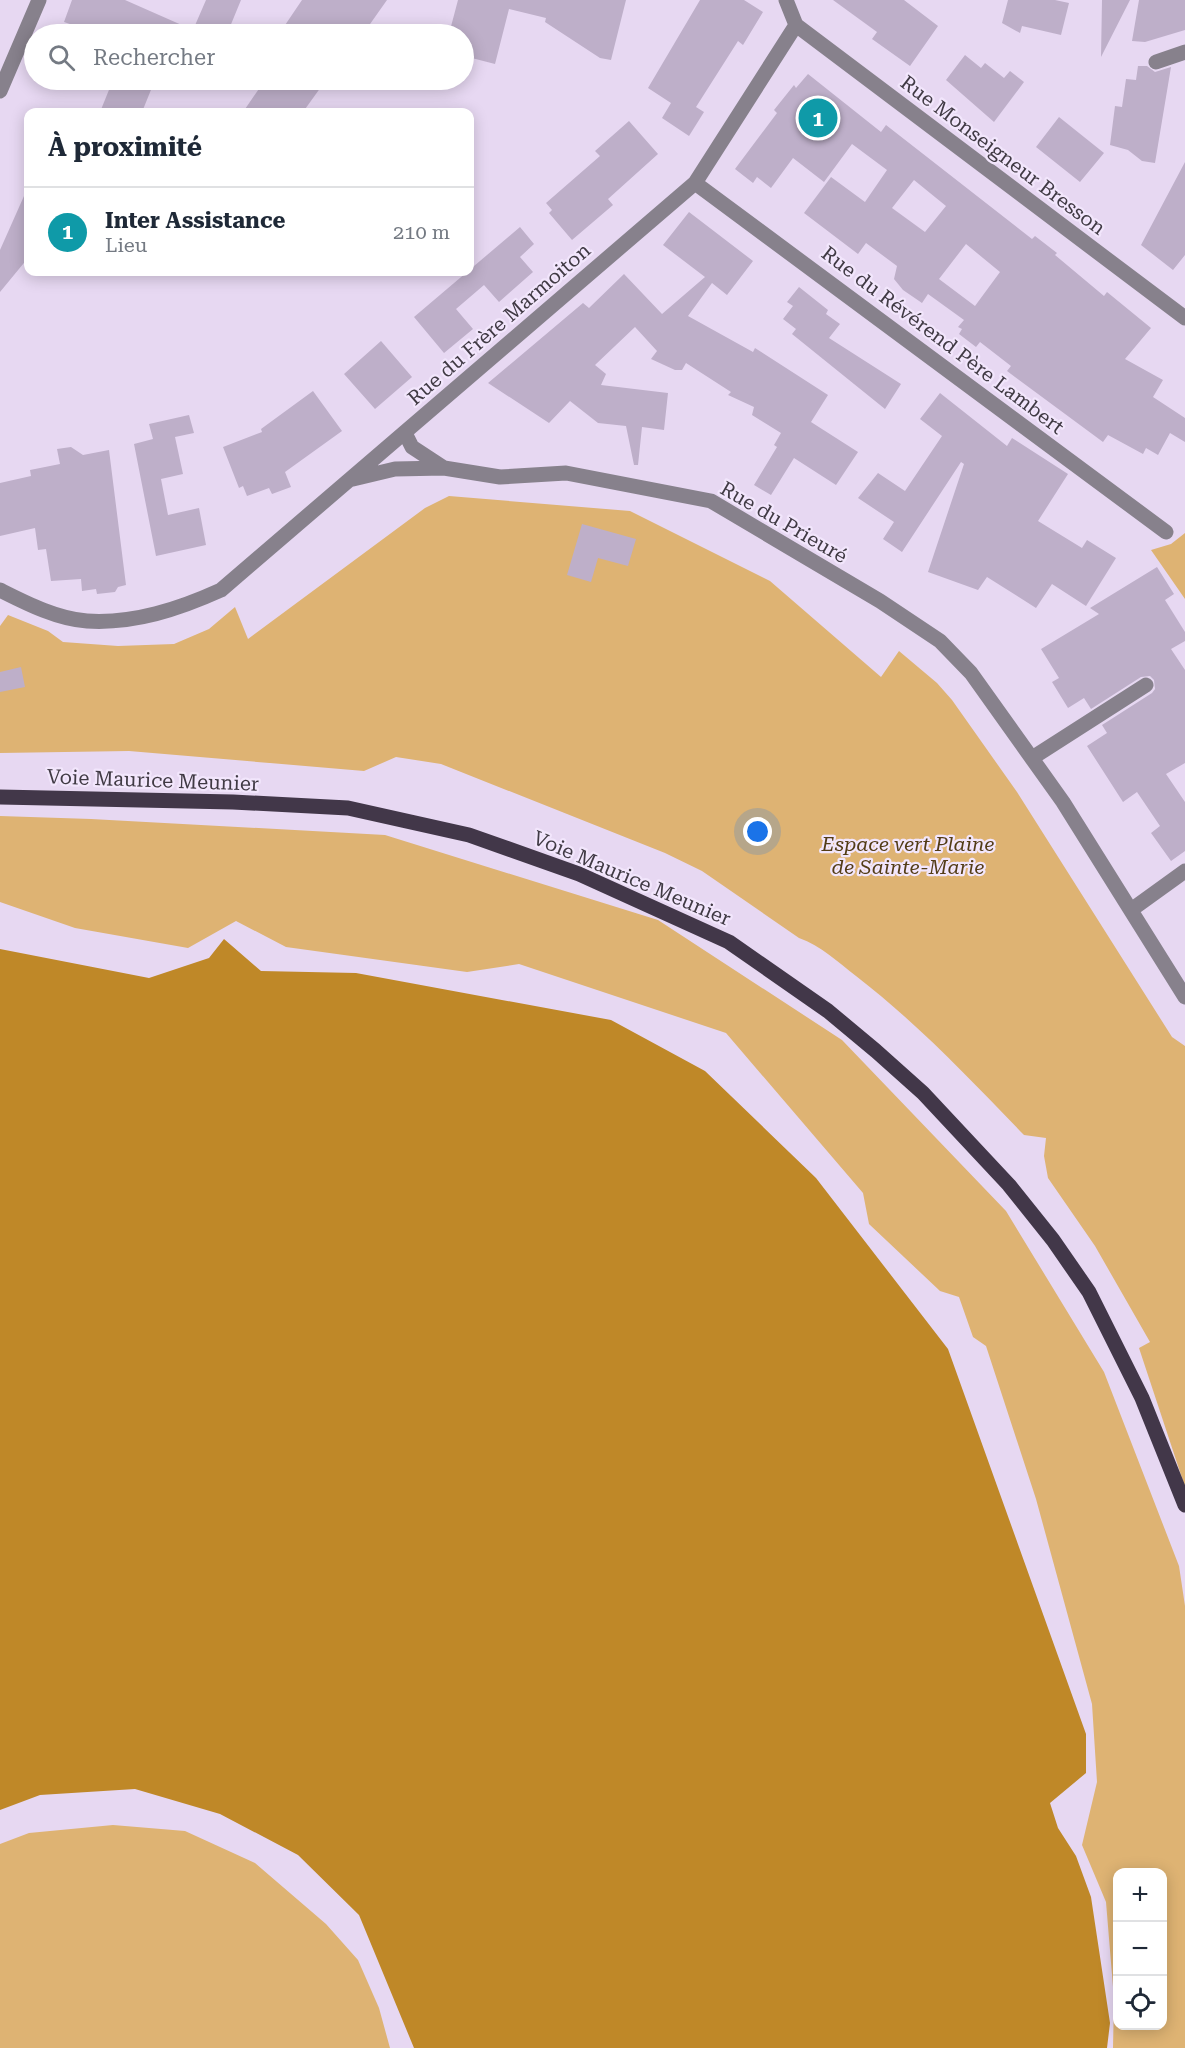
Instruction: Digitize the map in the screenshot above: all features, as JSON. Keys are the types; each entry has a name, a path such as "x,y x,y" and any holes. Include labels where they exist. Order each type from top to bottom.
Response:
{"main road":[{"name":"Voie Maurice Meunier","path":"0,797 211,801 348,808 469,835 502,846 579,874 729,942 828,1011 884,1058 923,1093 1009,1185 1089,1292 1142,1398 1185,1505"}],"street":[{"path":"29,24 39,0"},
{"path":"786,0 796,25"},
{"name":"Rue du Frère Marmoiton","path":"0,590 38,608 86,621 156,615 221,590 695,183 796,25"},
{"name":"Rue Monseigneur Bresson","path":"796,25 1185,318"},
{"path":"0,91 24,35"},
{"path":"1156,62 1185,52"},
{"name":"Rue du Révérend Père Lambert","path":"695,183 1166,532"},
{"name":"Rue du Prieuré","path":"405,433 412,447 444,468"},
{"name":"Rue du Prieuré","path":"348,481 395,468 444,468 500,477 566,473 711,501 880,601 940,641 971,673 1032,758 1185,997"},
{"path":"1032,758 1146,686"},
{"path":"1131,910 1185,871"}],"green space":[{"name":"Espace vert Plaine de Sainte-Marie","path":"449,496 630,511 770,581 881,677 899,651 937,683 952,700 1017,792 1172,1037 1185,1046 1185,1487 1139,1348 1150,1342 1095,1246 1048,1178 1044,1156 1046,1138 1024,1135 922,1032 836,960 815,945 799,938 702,871 665,853 441,764 396,757 364,771 129,751 0,753 0,626 8,615 48,631 63,642 118,646 174,644 209,629 235,607 248,639 425,508"},
{"path":"1185,533 1185,599 1151,550 1171,544"},
{"path":"0,816 385,835 658,920 842,1040 1006,1211 1104,1372 1179,1566 1185,1606 1185,2048 1113,2048 1113,2030 1167,2030 1167,1868 1113,1868 1113,1987 1106,1902 1082,1845 1097,1782 1092,1704 1036,1499 986,1346 973,1337 959,1297 940,1291 869,1224 863,1193 726,1033 519,964 467,972 286,947 236,921 188,948 75,928 0,902"},
{"path":"113,1825 185,1831 255,1863 326,1924 358,1960 379,2008 390,2048 0,2048 0,1844 29,1833"}],"shaded area":[{"path":"224,939 261,971 356,973 611,1020 705,1071 816,1178 948,1349 1086,1734 1086,1773 1050,1803 1058,1828 1076,1856 1091,1897 1110,2023 1107,2048 414,2048 359,1915 298,1855 220,1814 135,1789 40,1795 0,1810 0,949 149,978 209,958"}],"building":[{"path":"72,0 125,0 179,24 70,24 64,22"},
{"path":"206,0 241,0 231,24 196,24"},
{"path":"302,0 387,0 370,24 286,24"},
{"path":"458,0 626,0 611,60 600,58 545,22 546,18 509,9 495,64 474,59 474,24 452,24"},
{"path":"700,0 744,0 763,12 743,45 738,41 696,107 704,112 689,136 662,118 671,103 648,88"},
{"path":"833,0 904,0 938,26 910,66 872,39 877,32"},
{"path":"1008,0 1055,0 1069,3 1061,35 1022,26 1020,33 1002,23"},
{"path":"1102,0 1130,0 1101,57"},
{"path":"1139,0 1185,0 1185,30 1145,42 1132,41"},
{"path":"965,55 981,68 985,63 1004,78 1010,71 1024,82 994,122 946,80"},
{"path":"1138,66 1147,66 1155,72 1171,67 1155,163 1142,161 1128,150 1110,145 1115,106 1122,107 1126,79 1136,80"},
{"path":"808,74 881,132 886,125 1032,239 1035,236 1057,253 1055,255 1104,296 1107,292 1151,328 1125,359 1163,380 1153,397 1185,418 1185,442 1170,433 1158,455 1146,448 1143,454 1108,435 1103,442 1007,371 1011,366 980,342 976,347 959,334 962,329 958,327 964,320 928,294 922,303 903,290 894,279 897,266 866,243 858,254 804,213 831,177 865,202 887,170 852,144 824,182 793,158 771,188 757,177 753,183 735,169 777,113 774,110 794,85 796,88","holes":["914,180 946,206 925,232 892,208","966,244 1000,272 975,306 939,279"]},
{"path":"109,90 151,90 144,108 102,108"},
{"path":"258,90 319,90 306,108 246,108"},
{"path":"1059,117 1104,153 1080,182 1036,147"},
{"path":"629,121 658,154 608,199 613,205 572,240 549,213 552,210 546,203 600,156 595,151"},
{"path":"1185,162 1185,255 1173,270 1141,245"},
{"path":"24,196 24,263 0,292 0,250"},
{"path":"689,212 753,261 727,295 712,283 688,316 753,352 755,348 828,395 811,422 858,452 836,485 794,458 771,495 754,485 777,447 774,445 781,433 752,415 754,407 728,395 731,392 686,363 682,370 675,370 651,359 657,351 635,327 595,365 606,374 601,385 668,393 664,430 642,427 638,465 634,465 626,426 598,423 570,401 549,423 488,383 583,303 589,308 624,274 662,314 705,277 663,245"},
{"path":"520,227 534,244 520,257 533,272 499,302 484,285 456,309 473,329 444,353 414,317 462,276 474,276 474,266"},
{"path":"799,287 828,310 826,314 840,324 829,338 901,384 885,409 792,334 796,329 783,319 793,306 787,302"},
{"path":"381,341 412,377 375,409 344,374"},
{"path":"313,391 342,431 285,472 291,487 272,494 269,488 247,496 243,486 239,488 223,447 262,432 261,429"},
{"path":"940,393 1007,446 1012,438 1068,474 1038,521 1082,548 1087,540 1116,558 1086,606 1052,584 1036,608 987,577 978,590 928,572 964,464 961,462 902,552 883,539 894,522 858,498 878,473 905,491 942,436 920,419"},
{"path":"189,415 194,433 175,437 183,474 161,479 168,515 199,508 206,545 156,556 134,444 153,439 149,424"},
{"path":"71,447 83,455 109,450 126,585 118,587 115,592 97,594 96,589 82,591 81,579 51,581 46,549 38,550 35,528 0,536 0,483 31,476 30,470 60,464 57,449"},
{"path":"582,524 636,539 628,566 598,558 591,582 567,575"},
{"path":"1157,567 1174,594 1165,600 1185,632 1185,641 1171,649 1185,670 1185,763 1166,774 1185,802 1185,851 1171,861 1151,833 1160,826 1137,792 1123,802 1087,746 1107,733 1102,725 1152,693 1155,689 1154,680 1150,676 1141,677 1091,709 1084,698 1068,708 1052,682 1059,678 1041,649 1099,614 1090,608"},
{"path":"21,667 25,687 0,692 0,672"}],"place":[{"name":"Inter Assistance","path":"818,118"}]}
